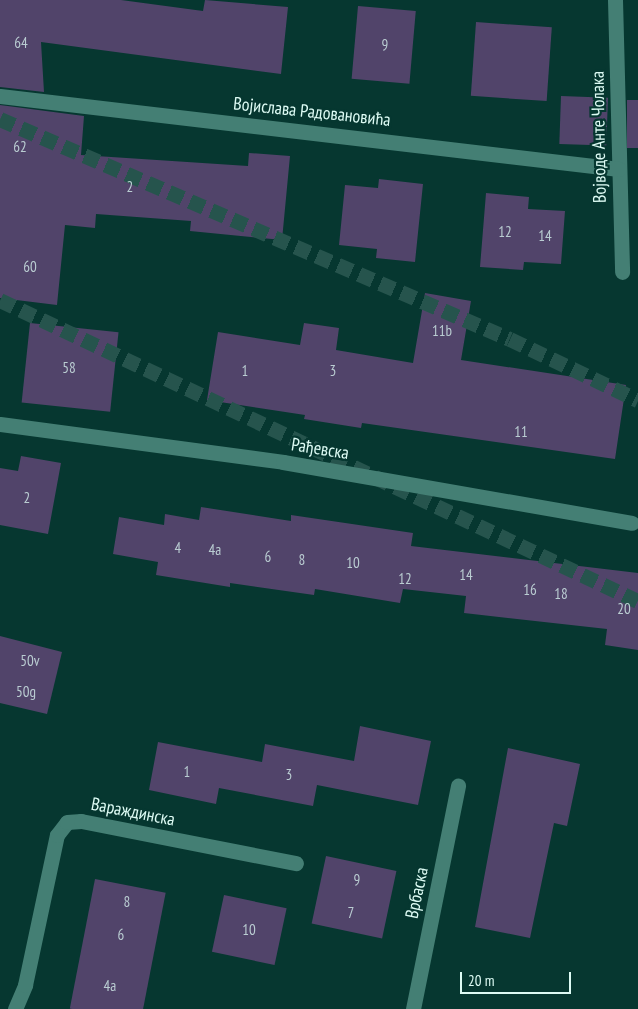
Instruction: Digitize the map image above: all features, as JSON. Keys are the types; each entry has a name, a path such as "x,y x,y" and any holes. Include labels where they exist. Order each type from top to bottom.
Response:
{"street":[{"name":"Војводе Анте Чолака","path":"615,0 622,272"},
{"name":"Војислава Радовановића","path":"0,96 619,169"},
{"name":"Рађевска","path":"0,424 284,462 632,523"},
{"name":"Врбаска","path":"413,1009 458,785"},
{"name":"Вараждинска","path":"15,1009 25,985 56,835 67,822 81,821 296,863"}],"building":[{"path":"0,0 121,0 203,11 205,0 288,7 281,74 41,42 44,92 0,87"},
{"path":"358,6 416,11 409,84 352,79"},
{"path":"476,22 552,27 547,101 471,96"},
{"path":"561,96 608,98 606,146 559,144"},
{"path":"627,100 638,100 638,148 627,148"},
{"path":"0,105 84,116 81,155 248,166 249,153 290,156 282,240 190,231 191,221 96,214 95,228 65,225 57,305 0,298"},
{"path":"379,179 423,184 415,262 376,258 377,249 339,245 345,185 378,188"},
{"path":"486,193 529,197 528,209 565,211 561,264 524,262 523,270 480,267"},
{"path":"425,293 471,301 461,360 626,385 615,459 362,423 361,428 304,419 305,415 207,400 218,332 300,345 304,323 339,328 336,350 413,363"},
{"path":"30,323 119,332 110,412 22,403"},
{"path":"21,456 61,463 48,534 0,525 0,468 18,471"},
{"path":"201,507 291,521 291,515 413,533 411,546 638,573 638,650 605,645 607,629 464,613 466,596 403,589 400,603 315,589 314,595 230,583 230,587 156,575 158,562 113,554 119,517 164,525 165,514 199,520"},
{"path":"0,636 62,652 47,714 0,703"},
{"path":"360,726 431,741 418,805 317,785 313,806 219,788 216,804 149,790 158,742 262,762 265,744 354,761"},
{"path":"508,748 580,764 567,826 554,823 530,938 475,927"},
{"path":"326,856 396,871 382,938 312,923"},
{"path":"95,879 166,893 143,1009 70,1009"},
{"path":"224,895 287,908 275,965 212,952"}],"tunnel":[{"path":"0,119 510,339 638,400"},
{"path":"0,300 638,601"}]}
